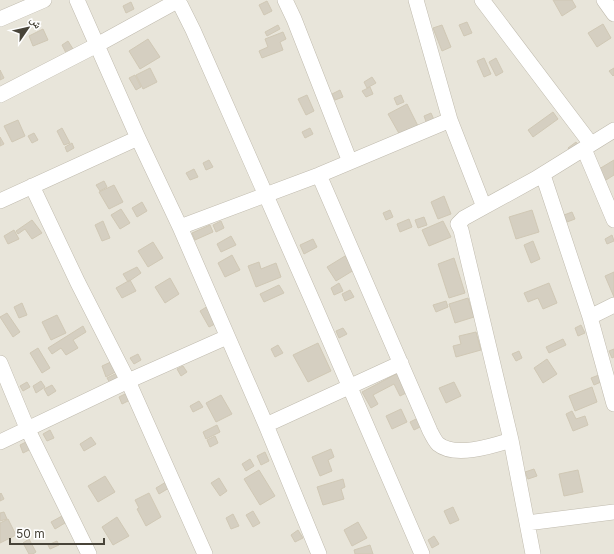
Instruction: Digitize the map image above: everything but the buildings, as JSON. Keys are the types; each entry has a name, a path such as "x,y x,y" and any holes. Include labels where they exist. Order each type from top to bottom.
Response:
{"street":[{"path":"0,19 44,0"},
{"path":"77,0 138,138 180,227 266,425 319,554"},
{"path":"0,95 97,45 179,0 266,195 422,554"},
{"path":"285,0 294,19 350,162"},
{"path":"416,0 450,120 484,207"},
{"path":"482,0 587,147 614,220"},
{"path":"604,0 614,14"},
{"path":"180,227 320,175 450,120"},
{"path":"533,554 511,440 461,230 458,224 464,218 543,175 614,130"},
{"path":"0,201 138,138"},
{"path":"320,175 430,431 438,444 449,450 479,450 511,440"},
{"path":"543,175 590,317 614,404"},
{"path":"32,186 78,283 128,381 205,554"},
{"path":"590,317 614,305"},
{"path":"0,442 128,381 227,337"},
{"path":"266,425 401,363"},
{"path":"0,364 28,428 89,554"},
{"path":"527,523 614,512"}],"shaded area":[{"path":"0,0 614,0 614,554 0,554"}]}
